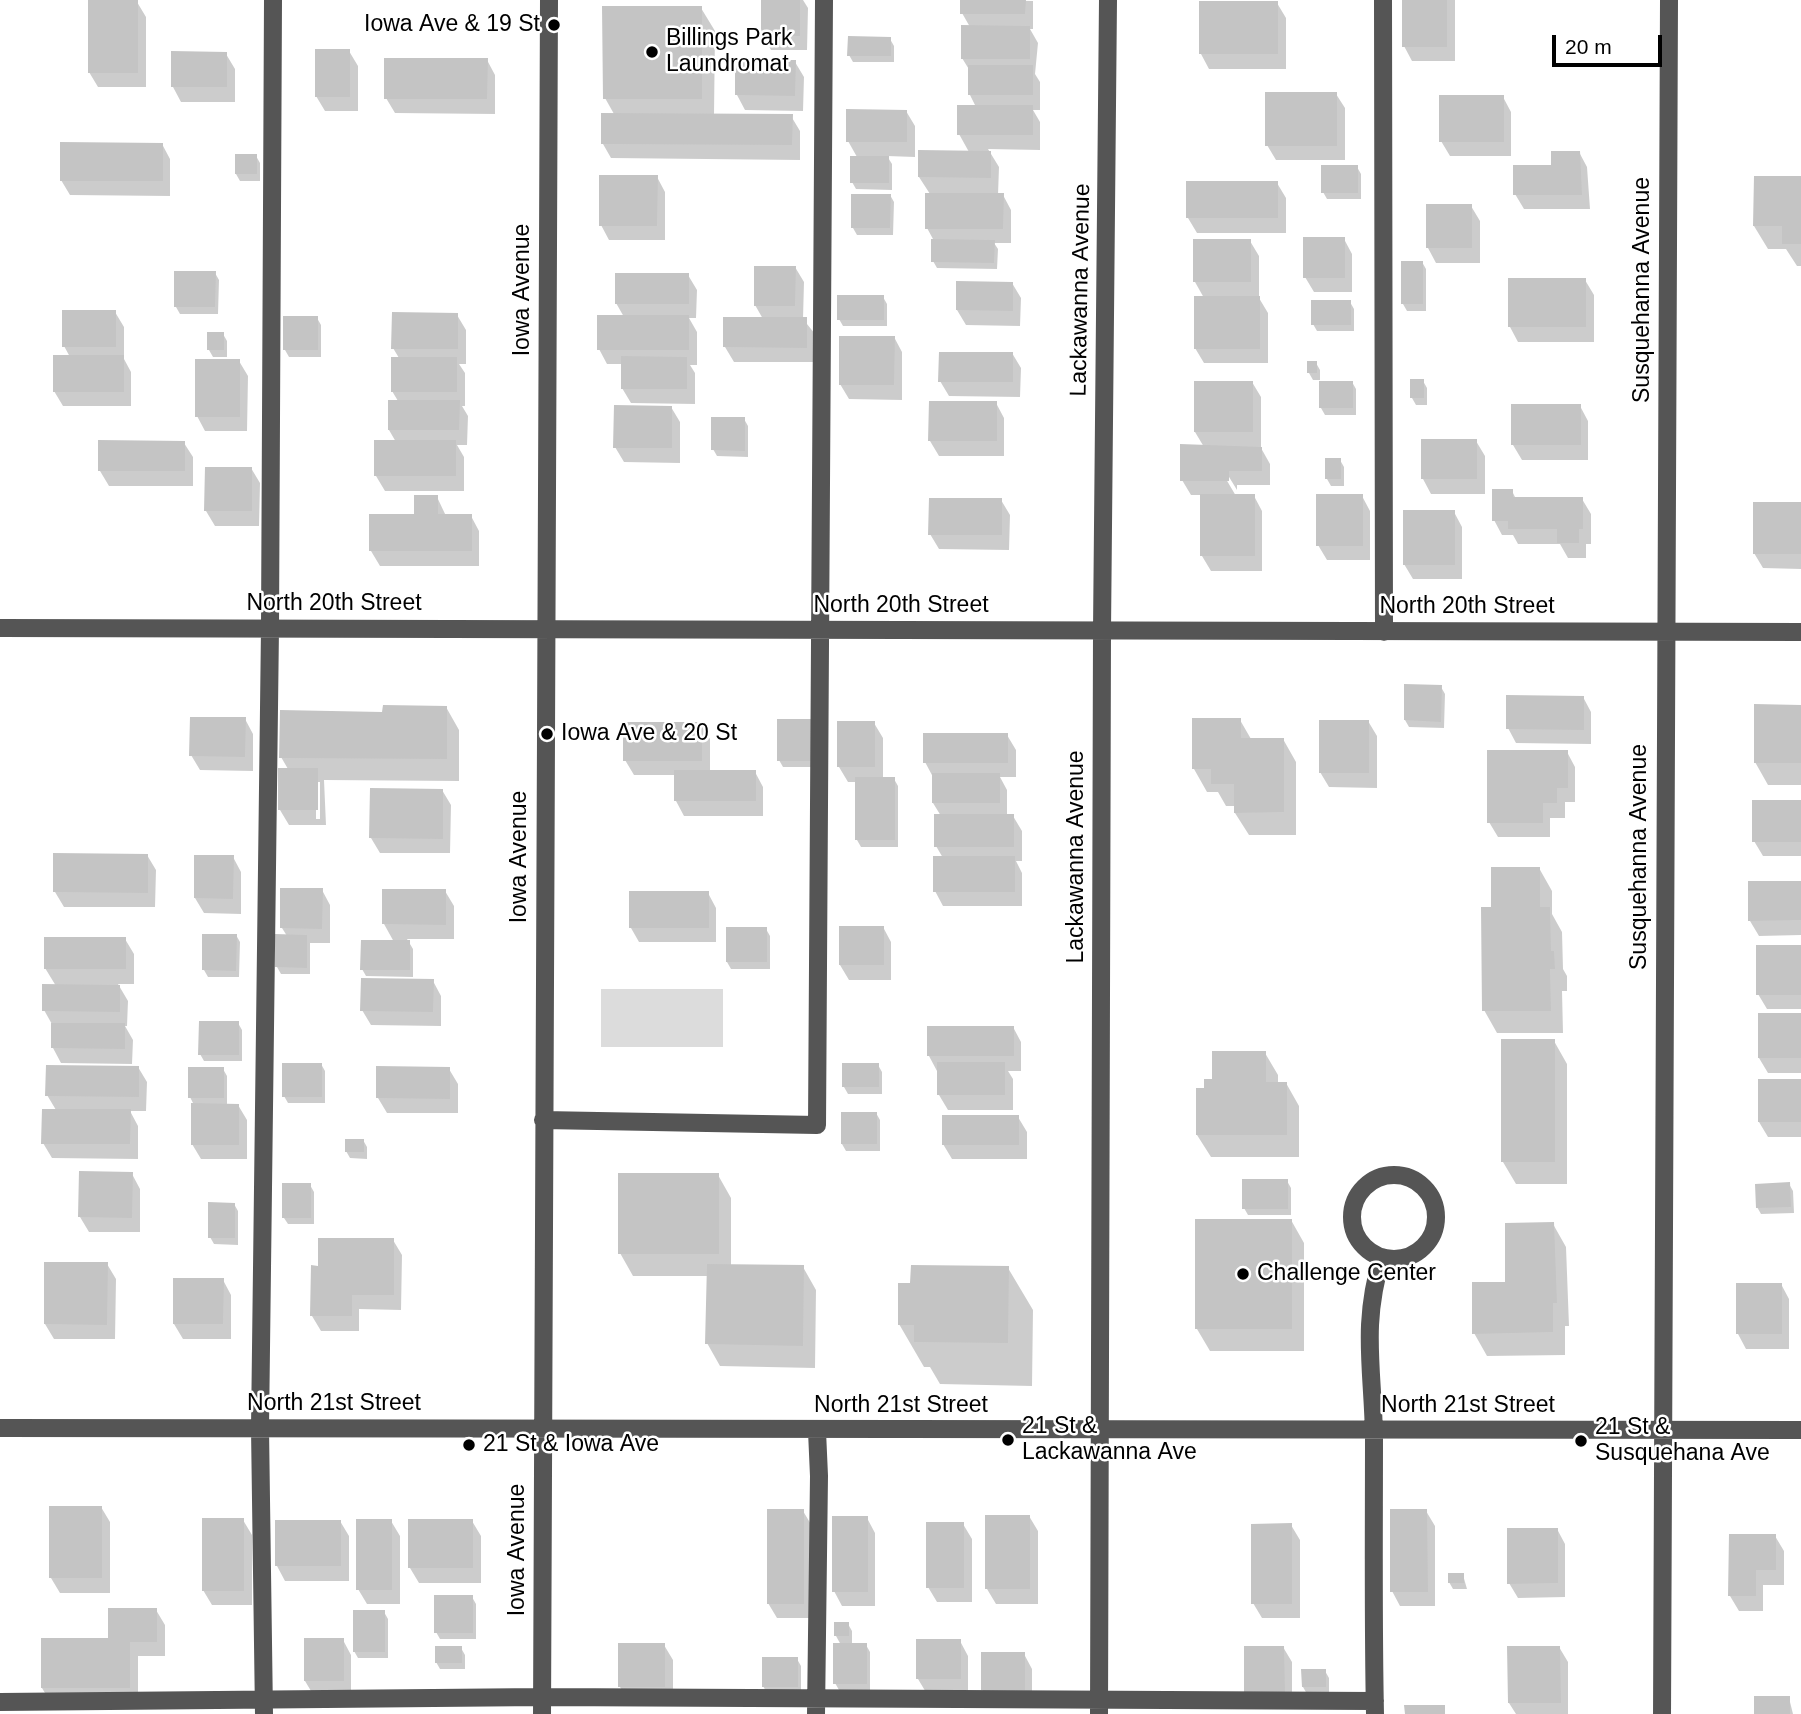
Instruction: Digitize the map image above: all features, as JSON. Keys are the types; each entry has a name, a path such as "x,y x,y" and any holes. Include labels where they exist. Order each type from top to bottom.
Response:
{"street":[{"path":"264,1707 260,1428 270,628 272,0"},
{"name":"Iowa Avenue","path":"542,1706 549,0"},
{"path":"543,1120 817,1125 824,0"},
{"name":"Lackawanna Avenue","path":"1099,1707 1102,631 1108,0"},
{"path":"1383,0 1384,632"},
{"name":"Susquehanna Avenue","path":"1662,1714 1669,0"},
{"name":"North 20th Street","path":"0,628 1801,632"},
{"path":"1387,1176 1404,1177 1420,1184 1429,1195 1435,1213 1433,1231 1423,1247 1412,1255 1400,1259 1382,1257 1366,1249 1356,1235 1352,1210 1359,1194 1371,1182 1387,1176"},
{"path":"0,1702 264,1707 1375,1707 1374,1430 1368,1329 1372,1292 1382,1257"},
{"name":"North 21st Street","path":"0,1428 1801,1430"},
{"path":"816,1706 819,1476 817,1431"}],"shaded area":[{"path":"601,989 723,989 723,1047 601,1047"}],"building":[{"path":"88,0 138,0 138,73 88,73"},
{"path":"761,0 800,0 800,36 761,36"},
{"path":"960,0 1026,0 1025,14 960,14"},
{"path":"1402,0 1447,0 1447,47 1402,47"},
{"path":"1199,1 1278,1 1278,54 1199,54"},
{"name":"Billings Park Laundromat","path":"602,6 702,6 702,99 603,99"},
{"path":"961,25 1030,26 1030,59 961,59"},
{"path":"848,36 891,37 891,56 847,56"},
{"path":"315,49 350,49 350,97 315,97"},
{"path":"171,51 227,52 227,87 171,87"},
{"path":"384,58 488,58 487,99 384,99"},
{"path":"735,60 796,60 795,96 735,95"},
{"path":"968,65 1033,65 1033,95 968,95"},
{"path":"1265,92 1337,92 1337,146 1265,146"},
{"path":"1439,95 1504,95 1504,142 1439,142"},
{"path":"957,105 1033,105 1033,135 957,135"},
{"path":"846,109 907,110 907,142 846,142"},
{"path":"601,113 793,114 792,145 601,144"},
{"path":"60,142 163,143 163,181 60,181"},
{"path":"918,150 991,151 991,178 918,177"},
{"path":"1551,151 1580,151 1582,195 1513,195 1513,165 1551,165"},
{"path":"235,154 257,154 257,174 235,174"},
{"path":"850,156 889,156 889,183 850,183"},
{"path":"1321,165 1358,165 1358,193 1321,193"},
{"path":"599,175 658,175 657,226 599,226"},
{"path":"1754,176 1801,176 1801,244 1782,244 1782,226 1753,226"},
{"path":"1186,181 1278,181 1278,218 1186,218"},
{"path":"925,193 1004,193 1003,229 925,229"},
{"path":"851,194 891,194 890,228 851,228"},
{"path":"1426,204 1472,204 1472,248 1426,248"},
{"path":"1303,237 1345,237 1345,278 1303,278"},
{"path":"931,239 995,240 994,263 931,262"},
{"path":"1193,239 1251,239 1251,282 1193,282"},
{"path":"1401,261 1423,261 1423,304 1401,304"},
{"path":"754,266 796,266 795,306 754,306"},
{"path":"174,271 216,271 215,307 174,307"},
{"path":"615,273 689,273 689,304 615,304"},
{"path":"1508,278 1586,278 1586,327 1508,327"},
{"path":"956,281 1013,282 1013,311 956,310"},
{"path":"837,295 884,295 884,320 837,320"},
{"path":"1194,296 1260,296 1260,349 1194,349"},
{"path":"1311,300 1351,300 1351,325 1311,325"},
{"path":"62,310 116,310 116,347 62,347"},
{"path":"392,312 458,313 458,349 391,349"},
{"path":"597,315 689,315 689,350 597,350"},
{"path":"283,316 318,316 318,350 283,350"},
{"path":"723,317 807,317 807,348 723,347"},
{"path":"207,332 224,332 224,350 207,350"},
{"path":"839,336 895,336 894,385 839,385"},
{"path":"939,352 1013,352 1013,382 938,382"},
{"path":"53,355 124,355 124,392 53,392"},
{"path":"621,356 687,357 687,389 621,389"},
{"path":"391,357 457,357 457,392 391,392"},
{"path":"195,359 240,359 240,417 195,417"},
{"path":"1307,361 1317,361 1317,373 1307,373"},
{"path":"1410,379 1424,379 1424,398 1410,398"},
{"path":"1194,381 1253,381 1253,432 1194,432"},
{"path":"1319,381 1353,381 1353,408 1319,408"},
{"path":"388,400 460,400 459,430 388,430"},
{"path":"929,401 997,401 997,441 928,441"},
{"path":"1511,404 1581,404 1581,445 1511,445"},
{"path":"614,405 672,406 672,448 613,448"},
{"path":"711,417 745,417 745,451 711,450"},
{"path":"1421,439 1477,439 1477,479 1421,479"},
{"path":"98,440 185,441 185,471 98,471"},
{"path":"374,440 456,440 456,476 374,476"},
{"path":"1180,444 1262,447 1262,471 1229,471 1229,481 1180,481"},
{"path":"1325,458 1341,458 1341,479 1325,479"},
{"path":"205,467 252,467 252,511 204,511"},
{"path":"1492,489 1513,489 1513,497 1583,497 1583,529 1579,529 1579,543 1557,543 1557,529 1508,529 1508,521 1492,521"},
{"path":"1200,494 1255,494 1255,556 1200,556"},
{"path":"1316,494 1363,494 1363,546 1316,546"},
{"path":"414,495 438,495 438,514 472,514 472,551 369,551 369,514 414,514"},
{"path":"929,498 1002,498 1002,535 928,535"},
{"path":"1753,502 1801,502 1801,554 1753,554"},
{"path":"1403,510 1455,510 1455,565 1403,565"},
{"path":"1404,684 1442,685 1441,722 1404,720"},
{"path":"1506,695 1584,696 1584,730 1506,729"},
{"path":"1754,704 1801,705 1801,763 1754,763"},
{"path":"383,705 447,706 447,759 279,758 280,710 382,712"},
{"path":"190,717 246,717 245,757 189,756"},
{"path":"1192,718 1241,718 1241,738 1284,738 1284,812 1234,813 1234,784 1211,784 1211,769 1192,769"},
{"path":"777,719 812,719 812,761 777,761"},
{"path":"1319,720 1369,720 1369,773 1319,773"},
{"path":"837,721 875,721 875,767 837,767"},
{"path":"623,722 702,722 702,761 623,761"},
{"path":"923,733 1008,733 1008,763 923,763"},
{"path":"1487,750 1568,750 1568,788 1557,788 1557,803 1543,803 1543,823 1487,823"},
{"path":"278,768 318,768 318,810 278,810"},
{"path":"674,770 756,770 756,801 674,801"},
{"path":"932,773 1000,773 1000,803 932,803"},
{"path":"855,777 895,777 895,840 855,840"},
{"path":"370,788 443,789 443,839 369,838"},
{"path":"1752,800 1801,800 1801,842 1752,842"},
{"path":"934,814 1014,814 1014,847 934,847"},
{"path":"53,853 148,854 148,893 53,892"},
{"path":"194,855 234,855 233,899 194,898"},
{"path":"933,856 1015,856 1015,892 933,892"},
{"path":"1491,867 1540,867 1540,907 1550,907 1551,951 1554,951 1555,969 1550,969 1551,1011 1482,1011 1481,907 1491,907"},
{"path":"1748,881 1801,881 1801,920 1748,921"},
{"path":"280,888 323,888 322,929 280,928"},
{"path":"382,889 446,889 446,925 382,924"},
{"path":"629,891 709,891 709,928 629,928"},
{"path":"839,926 884,926 884,965 839,965"},
{"path":"726,927 767,927 767,962 726,962"},
{"path":"202,934 237,934 236,971 202,970"},
{"path":"275,934 307,935 307,968 275,967"},
{"path":"44,937 126,937 126,969 44,969"},
{"path":"361,940 410,940 410,970 360,970"},
{"path":"1756,945 1801,945 1801,995 1756,995"},
{"path":"361,978 434,979 433,1012 360,1011"},
{"path":"42,984 120,985 120,1012 42,1011"},
{"path":"1758,1013 1801,1013 1801,1058 1758,1058"},
{"path":"199,1021 239,1021 239,1055 198,1055"},
{"path":"51,1023 125,1023 125,1049 51,1048"},
{"path":"927,1026 1014,1026 1014,1056 927,1056"},
{"path":"1501,1039 1555,1039 1555,1162 1501,1162"},
{"path":"1212,1051 1266,1051 1266,1082 1287,1082 1287,1135 1196,1135 1196,1088 1204,1088 1204,1079 1212,1079"},
{"path":"937,1062 1005,1062 1005,1095 937,1095"},
{"path":"282,1063 322,1063 322,1097 282,1097"},
{"path":"842,1063 879,1063 879,1087 842,1087"},
{"path":"46,1065 139,1066 139,1097 45,1096"},
{"path":"376,1066 450,1067 450,1099 376,1098"},
{"path":"188,1067 224,1067 224,1098 188,1098"},
{"path":"1758,1079 1801,1079 1801,1122 1758,1122"},
{"path":"191,1103 239,1104 239,1145 191,1145"},
{"path":"42,1109 131,1109 130,1144 41,1144"},
{"path":"841,1112 877,1112 877,1144 841,1144"},
{"path":"942,1115 1019,1115 1019,1145 942,1145"},
{"path":"345,1139 364,1139 364,1152 345,1152"},
{"path":"79,1171 133,1172 132,1218 78,1217"},
{"path":"618,1173 719,1173 719,1254 618,1254"},
{"path":"1242,1179 1288,1179 1288,1209 1242,1209"},
{"path":"1790,1182 1791,1207 1756,1208 1755,1184"},
{"path":"282,1183 311,1183 311,1218 282,1218"},
{"path":"208,1202 235,1203 235,1238 208,1238"},
{"name":"Challenge Center","path":"1195,1219 1292,1219 1292,1329 1195,1329"},
{"path":"1554,1222 1557,1303 1553,1303 1553,1332 1472,1334 1472,1282 1505,1282 1505,1223"},
{"path":"318,1238 394,1238 394,1295 352,1295 352,1316 310,1316 311,1265 318,1266"},
{"path":"44,1262 108,1262 107,1325 44,1324"},
{"path":"707,1264 804,1265 803,1346 705,1344"},
{"path":"911,1265 1009,1266 1008,1343 914,1342 914,1325 898,1325 898,1283 910,1283"},
{"path":"173,1278 224,1278 223,1324 173,1324"},
{"path":"1736,1283 1782,1283 1782,1334 1736,1334"},
{"path":"49,1506 102,1506 102,1578 49,1578"},
{"path":"767,1509 804,1509 804,1604 767,1604"},
{"path":"1390,1509 1427,1509 1428,1592 1390,1592"},
{"path":"985,1515 1030,1515 1030,1589 985,1589"},
{"path":"832,1516 868,1516 868,1592 832,1592"},
{"path":"202,1518 244,1518 244,1591 202,1591"},
{"path":"356,1519 392,1519 392,1590 356,1590"},
{"path":"408,1519 473,1519 473,1568 408,1568"},
{"path":"275,1520 341,1520 341,1566 275,1566"},
{"path":"926,1522 964,1522 964,1588 926,1588"},
{"path":"1292,1523 1292,1604 1251,1604 1251,1524"},
{"path":"1507,1528 1558,1528 1558,1583 1507,1584"},
{"path":"1729,1534 1776,1534 1776,1570 1756,1570 1756,1596 1728,1596"},
{"path":"1448,1573 1464,1573 1464,1583 1448,1583"},
{"path":"434,1595 473,1595 473,1633 434,1633"},
{"path":"108,1608 157,1608 157,1642 130,1642 130,1688 41,1688 41,1638 108,1638"},
{"path":"353,1610 385,1610 385,1652 353,1652"},
{"path":"834,1622 849,1622 849,1636 834,1636"},
{"path":"304,1638 344,1638 344,1681 304,1681"},
{"path":"916,1639 961,1639 961,1679 916,1679"},
{"path":"618,1643 665,1643 665,1687 618,1687"},
{"path":"833,1643 867,1643 867,1684 833,1684"},
{"path":"435,1646 462,1646 462,1663 435,1663"},
{"path":"1244,1646 1284,1646 1285,1692 1244,1692"},
{"path":"1507,1646 1560,1646 1561,1703 1508,1703"},
{"path":"981,1652 1025,1652 1025,1690 981,1690"},
{"path":"762,1657 798,1657 798,1687 762,1687"},
{"path":"1301,1669 1326,1669 1326,1687 1302,1687"},
{"path":"1754,1696 1790,1696 1790,1714 1754,1714"},
{"path":"1404,1705 1445,1705 1445,1714 1405,1714"}],"place":[{"name":"Iowa Ave & 19 St","path":"554,25"},
{"name":"Billings Park Laundromat","path":"652,52"},
{"name":"Iowa Ave & 20 St","path":"547,734"},
{"name":"Challenge Center","path":"1243,1274"},
{"name":"21 St & Lackawanna Ave","path":"1008,1440"},
{"name":"21 St & Susquehana Ave","path":"1581,1441"},
{"name":"21 St & Iowa Ave","path":"469,1445"}]}
